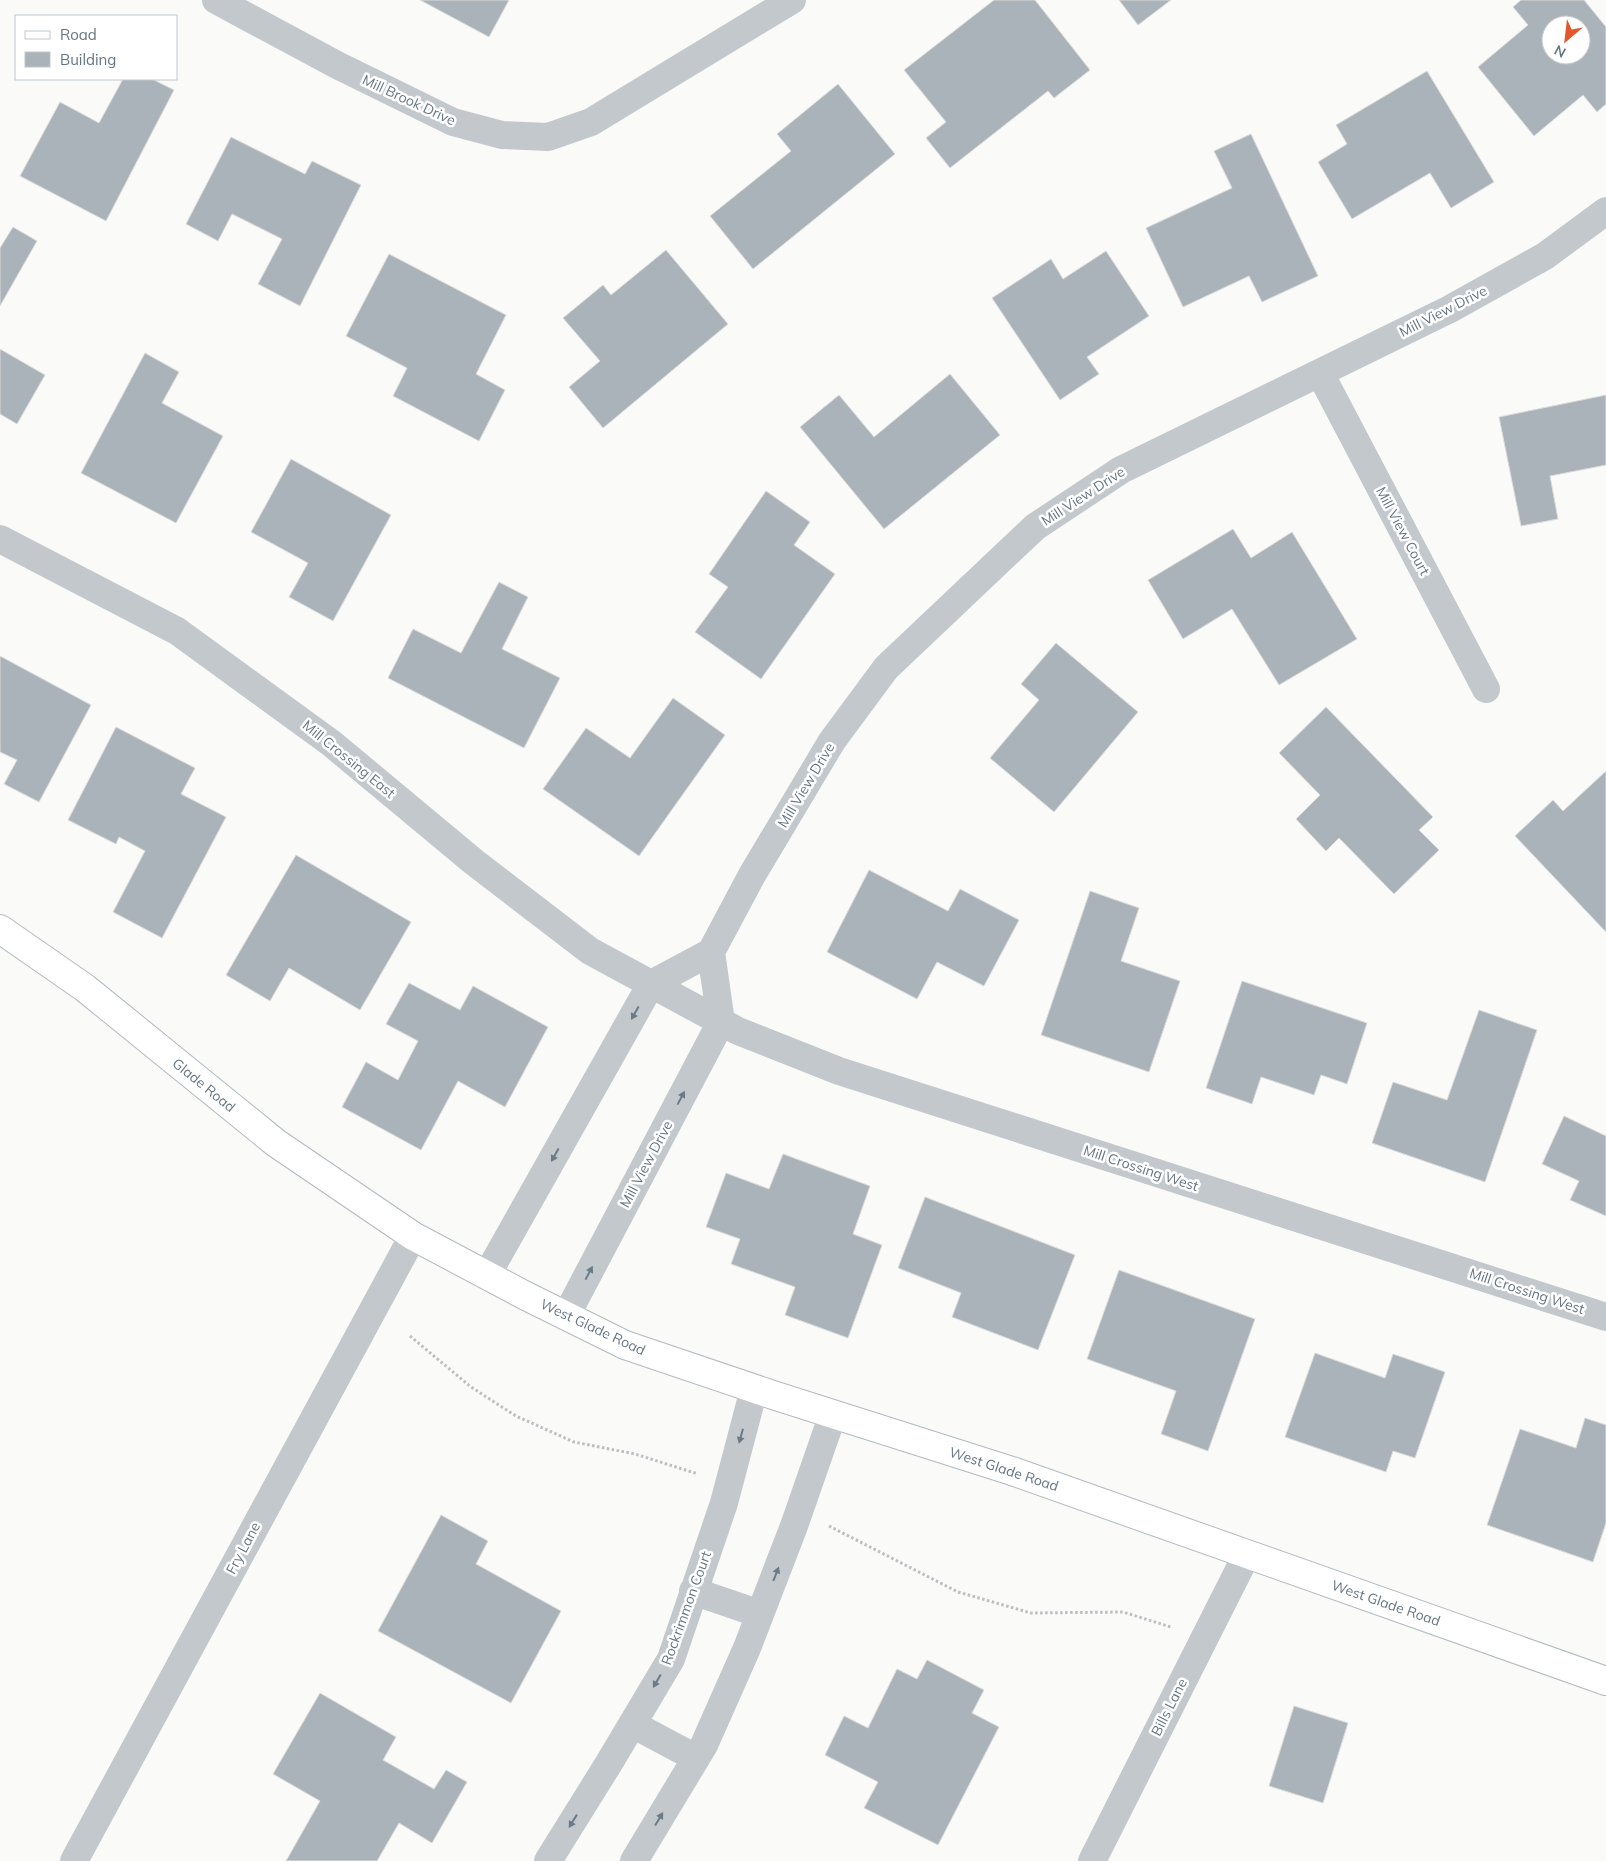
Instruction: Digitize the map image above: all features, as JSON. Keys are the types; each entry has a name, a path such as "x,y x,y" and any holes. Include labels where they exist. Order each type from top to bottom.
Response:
{"main road":[{"name":"Glade Road","path":"0,929 85,988 276,1144 412,1236"},
{"name":"West Glade Road","path":"412,1236 625,1345 754,1389 1012,1471 1606,1681"}],"street":[{"name":"Mill Brook Drive","path":"216,0 337,66 453,122 502,136 548,137 590,122 792,0"},
{"name":"Mill View Drive","path":"711,952 752,875 832,740 886,668 1035,527 1121,470 1450,310 1545,256 1606,211"},
{"name":"Mill View Court","path":"1320,373 1486,689"},
{"name":"Mill Crossing East","path":"0,539 177,631 331,743 474,862 590,951 683,1002"},
{"path":"487,1275 651,984 711,952 721,1022"},
{"name":"Mill Crossing West","path":"683,1002 738,1031 839,1071 1606,1317"},
{"name":"Mill View Drive","path":"566,1316 721,1022"},
{"name":"Fry Lane","path":"74,1861 412,1236"},
{"name":"Rockrimmon Court","path":"548,1861 670,1658 724,1503 754,1389"},
{"path":"634,1861 704,1745 747,1648 794,1526 833,1414"},
{"name":"Bills Lane","path":"1092,1861 1247,1554"},
{"path":"693,1591 760,1614"},
{"path":"632,1724 696,1758"}],"building":[{"path":"420,0 509,0 489,37"},
{"path":"994,0 1035,0 1090,70 1054,98 1048,91 950,168 926,138 946,122 904,70"},
{"path":"1119,0 1171,0 1138,25"},
{"path":"1521,0 1584,0 1606,27 1606,104 1597,112 1583,95 1534,136 1478,67 1528,25 1513,7"},
{"path":"1427,71 1494,182 1451,208 1430,173 1352,219 1318,162 1347,144 1336,125"},
{"path":"122,80 154,80 174,90 106,221 20,176 60,102 99,123"},
{"path":"838,84 895,154 753,269 710,216 791,151 777,134"},
{"path":"1251,134 1318,276 1262,302 1249,276 1183,307 1146,228 1232,188 1214,151"},
{"path":"231,137 305,174 312,161 361,185 300,306 258,284 282,239 232,214 218,241 186,224"},
{"path":"13,227 37,241 0,306 0,248"},
{"path":"666,250 728,324 603,428 569,387 600,361 563,318 603,285 611,295"},
{"path":"1106,251 1149,316 1087,357 1099,374 1060,400 992,298 1051,259 1063,279"},
{"path":"389,254 506,315 476,374 505,390 479,441 393,396 407,368 346,336"},
{"path":"0,349 45,375 17,424 0,414"},
{"path":"145,353 179,372 162,403 223,436 176,523 81,473"},
{"path":"950,374 1000,435 884,529 800,427 839,395 874,437"},
{"path":"1606,395 1606,465 1550,476 1558,519 1521,526 1499,417"},
{"path":"291,459 391,515 333,621 289,597 308,563 251,532"},
{"path":"766,491 810,522 794,545 835,574 761,679 695,632 728,587 709,574"},
{"path":"1233,529 1251,558 1292,532 1357,639 1279,685 1232,609 1183,639 1148,580"},
{"path":"499,582 528,597 502,649 560,678 524,748 388,678 413,629 461,653"},
{"path":"1056,643 1138,712 1054,812 990,758 1039,700 1021,684"},
{"path":"0,656 91,705 39,802 4,784 17,760 0,752"},
{"path":"673,698 725,735 639,856 543,789 586,728 630,758"},
{"path":"1326,707 1433,817 1419,830 1439,850 1394,894 1339,838 1326,851 1296,819 1320,795 1279,753"},
{"path":"116,727 195,768 181,794 226,817 162,938 113,912 145,851 119,837 116,844 68,820"},
{"path":"1606,771 1606,932 1515,836 1553,800 1563,811"},
{"path":"296,855 411,922 360,1010 289,968 270,1001 226,975"},
{"path":"869,870 948,911 960,889 1019,920 984,986 937,962 917,999 827,952"},
{"path":"1090,891 1139,908 1121,961 1180,981 1149,1072 1041,1035"},
{"path":"1242,981 1367,1023 1347,1084 1321,1075 1314,1095 1261,1077 1252,1104 1206,1088"},
{"path":"409,983 460,1010 473,986 548,1027 505,1107 458,1081 421,1150 342,1107 366,1062 398,1080 418,1041 386,1024"},
{"path":"1479,1010 1537,1030 1485,1182 1372,1143 1393,1082 1447,1100"},
{"path":"1564,1116 1606,1136 1606,1216 1570,1200 1579,1181 1542,1164"},
{"path":"783,1154 870,1186 853,1234 882,1245 848,1338 785,1315 795,1287 731,1264 740,1239 706,1227 726,1173 769,1189"},
{"path":"925,1197 1075,1255 1038,1350 952,1317 961,1293 898,1268"},
{"path":"1119,1270 1255,1319 1208,1451 1161,1434 1176,1391 1087,1359"},
{"path":"1315,1353 1385,1378 1393,1354 1445,1372 1415,1458 1393,1451 1386,1472 1285,1437"},
{"path":"1585,1418 1606,1425 1606,1523 1593,1562 1487,1525 1520,1429 1576,1448"},
{"path":"441,1515 488,1541 476,1564 561,1611 511,1703 378,1631"},
{"path":"927,1660 984,1690 972,1713 999,1727 938,1845 864,1808 878,1782 825,1755 844,1716 868,1728 897,1669 917,1679"},
{"path":"320,1693 396,1737 383,1760 434,1789 446,1770 467,1782 432,1843 399,1823 377,1861 286,1861 320,1801 273,1774"},
{"path":"1294,1706 1348,1723 1323,1803 1269,1786"}]}
